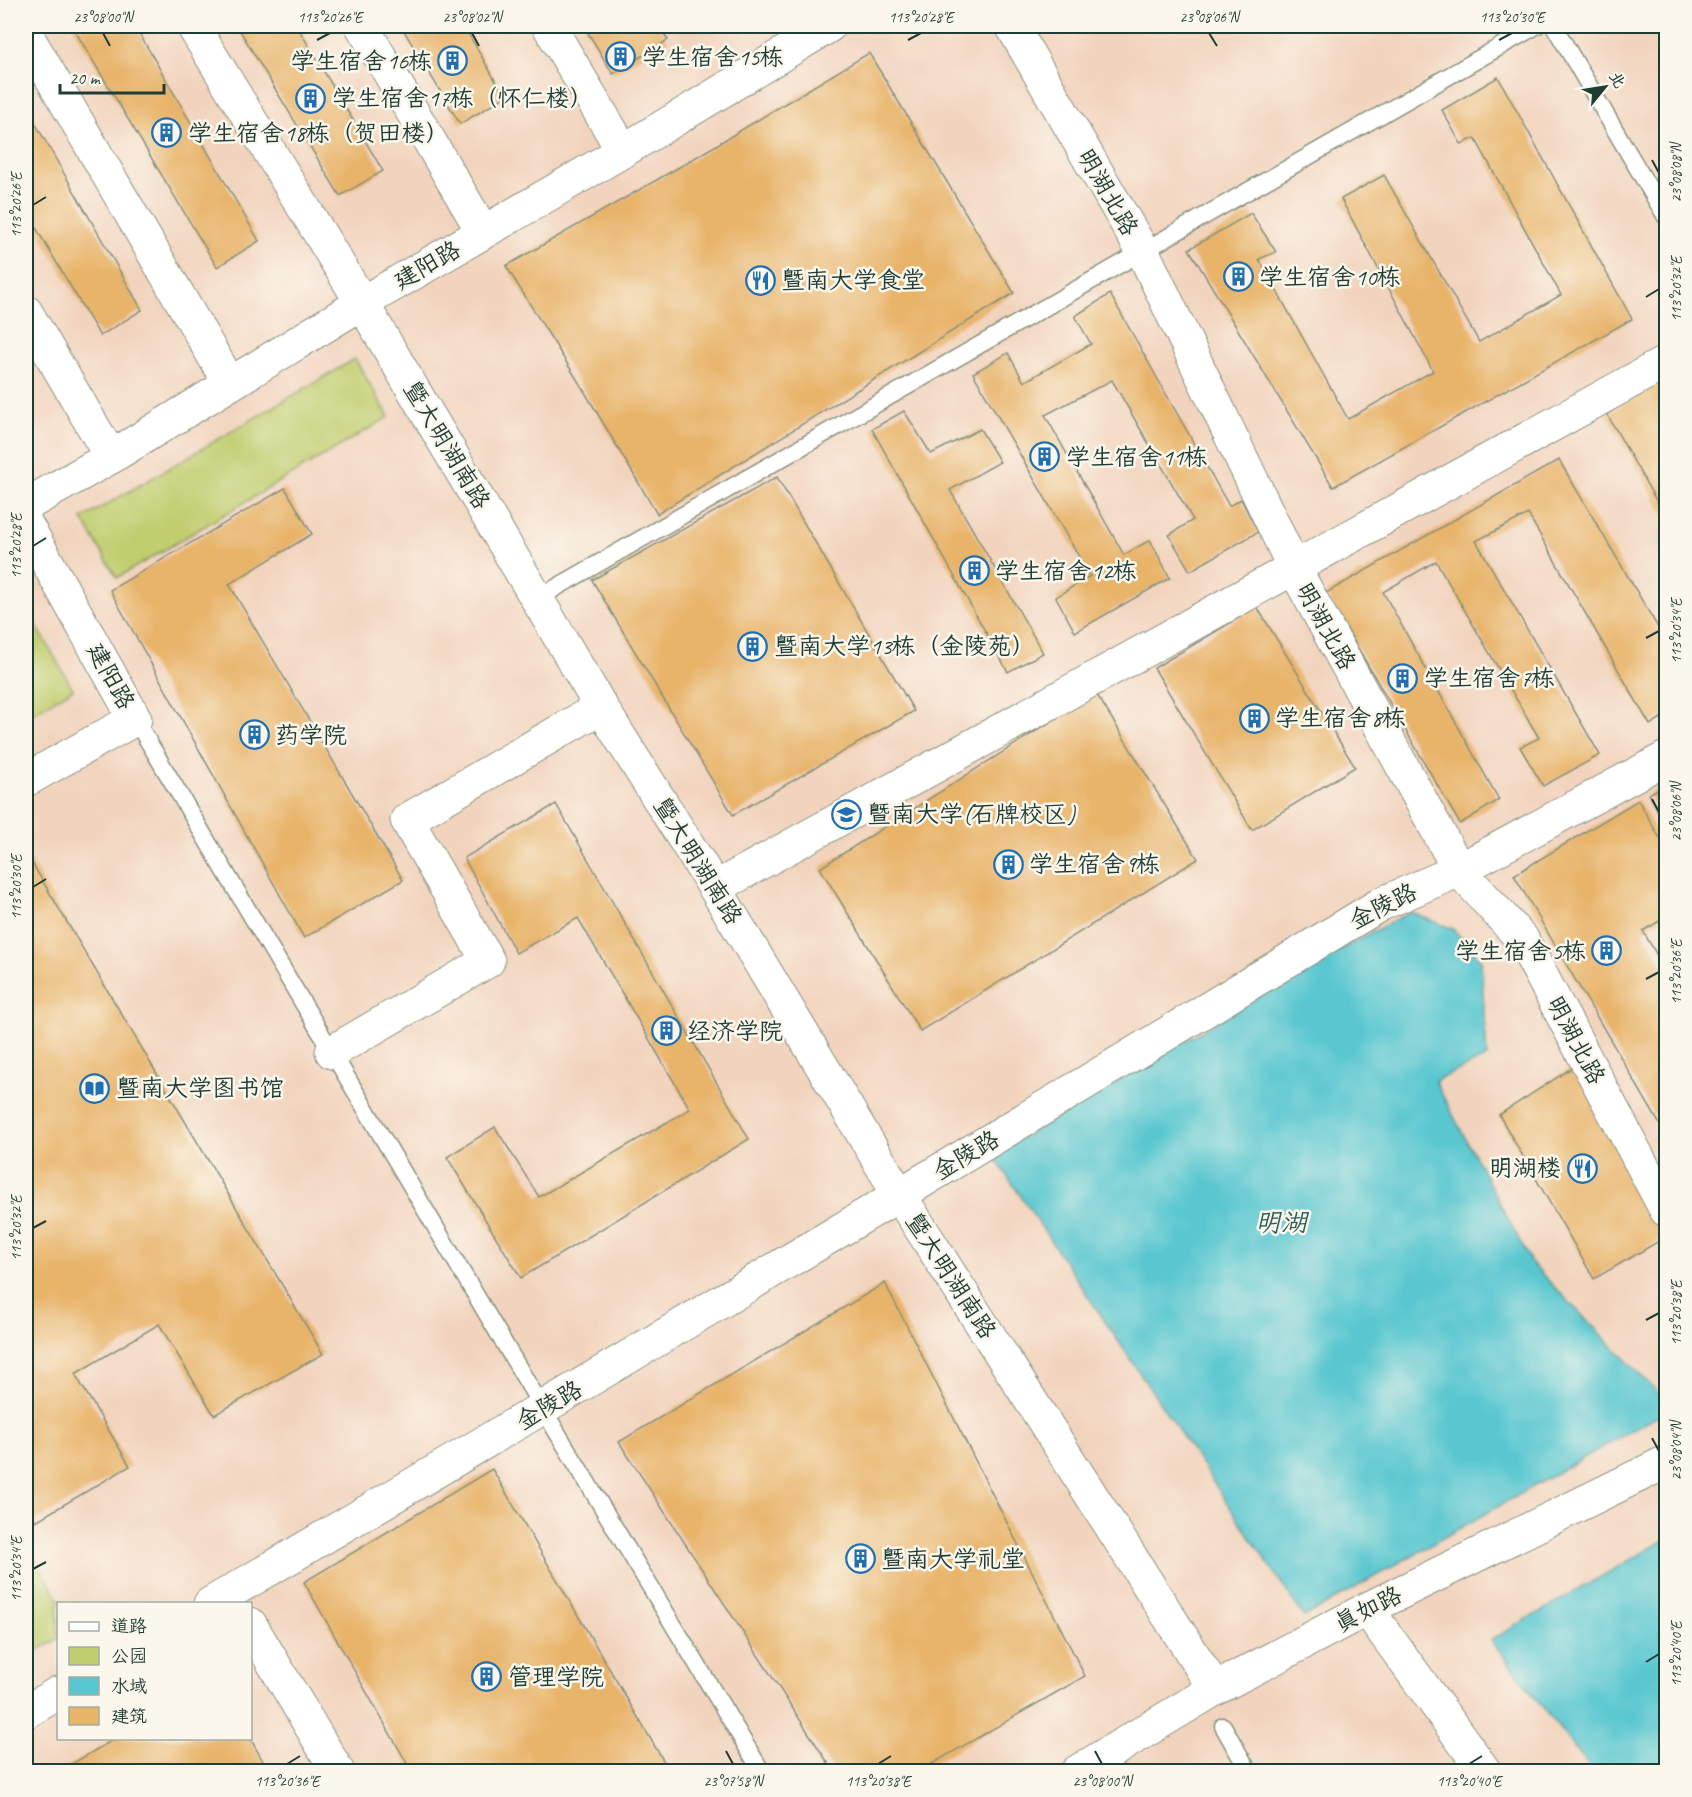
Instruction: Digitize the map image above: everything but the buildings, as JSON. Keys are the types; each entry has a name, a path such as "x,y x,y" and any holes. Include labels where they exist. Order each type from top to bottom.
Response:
{"street":[{"name":"暨大明湖南路","path":"193,26 362,303 601,707 715,888 900,1196 1215,1689"},
{"path":"362,26 483,232"},
{"path":"549,26 623,151"},
{"name":"建阳路","path":"26,505 111,457 362,303 623,151 829,26"},
{"name":"明湖北路","path":"1012,26 1142,250 1294,568 1459,870 1522,939 1666,1210"},
{"path":"26,34 230,384"},
{"path":"26,312 111,457"},
{"path":"715,888 1666,362"},
{"name":"建阳路","path":"26,524 135,719 26,780"},
{"path":"332,1052 488,961 407,820 601,707"},
{"name":"金陵路","path":"227,1599 900,1196 1381,904 1459,870 1666,759"},
{"name":"真如路","path":"1077,1772 1215,1689 1367,1609 1666,1462"},
{"path":"1367,1609 1485,1772"},
{"path":"252,1627 338,1772"},
{"path":"26,1712 57,1694"}],"lane":[{"path":"538,598 1536,26"},
{"path":"1554,26 1666,217"},
{"path":"135,719 543,1409 762,1772"},
{"path":"1223,1726 1249,1772"}],"shaded area":[{"name":"暨南大学(石牌校区)","path":"26,26 1666,26 1666,1771 26,1772"}],"green space":[{"path":"355,359 389,417 117,578 82,519"},
{"path":"26,607 73,689 26,717"},
{"path":"26,1541 60,1602 57,1602 57,1640 29,1655 26,1649"}],"water":[{"name":"明湖","path":"1410,912 1453,929 1481,960 1487,1057 1435,1081 1532,1264 1666,1401 1666,1411 1304,1617 993,1155 1326,957"},
{"path":"1666,1539 1666,1771 1592,1771 1491,1640"}],"place":[{"name":"学生宿舍15栋","path":"621,57"},
{"name":"学生宿舍16栋","path":"453,61"},
{"name":"学生宿舍17栋（怀仁楼）","path":"311,98"},
{"name":"学生宿舍18栋（贺田楼）","path":"167,133"},
{"name":"学生宿舍10栋","path":"1238,277"},
{"name":"暨南大学食堂","path":"760,280"},
{"name":"学生宿舍11栋","path":"1045,457"},
{"name":"学生宿舍12栋","path":"974,571"},
{"name":"暨南大学13栋（金陵苑）","path":"753,646"},
{"name":"学生宿舍7栋","path":"1403,678"},
{"name":"学生宿舍8栋","path":"1254,718"},
{"name":"药学院","path":"254,735"},
{"name":"暨南大学(石牌校区)","path":"846,814"},
{"name":"学生宿舍9栋","path":"1008,864"},
{"name":"学生宿舍5栋","path":"1607,951"},
{"name":"经济学院","path":"666,1031"},
{"name":"暨南大学图书馆","path":"95,1088"},
{"name":"明湖楼","path":"1582,1168"},
{"name":"暨南大学礼堂","path":"860,1559"},
{"name":"管理学院","path":"487,1677"}]}
